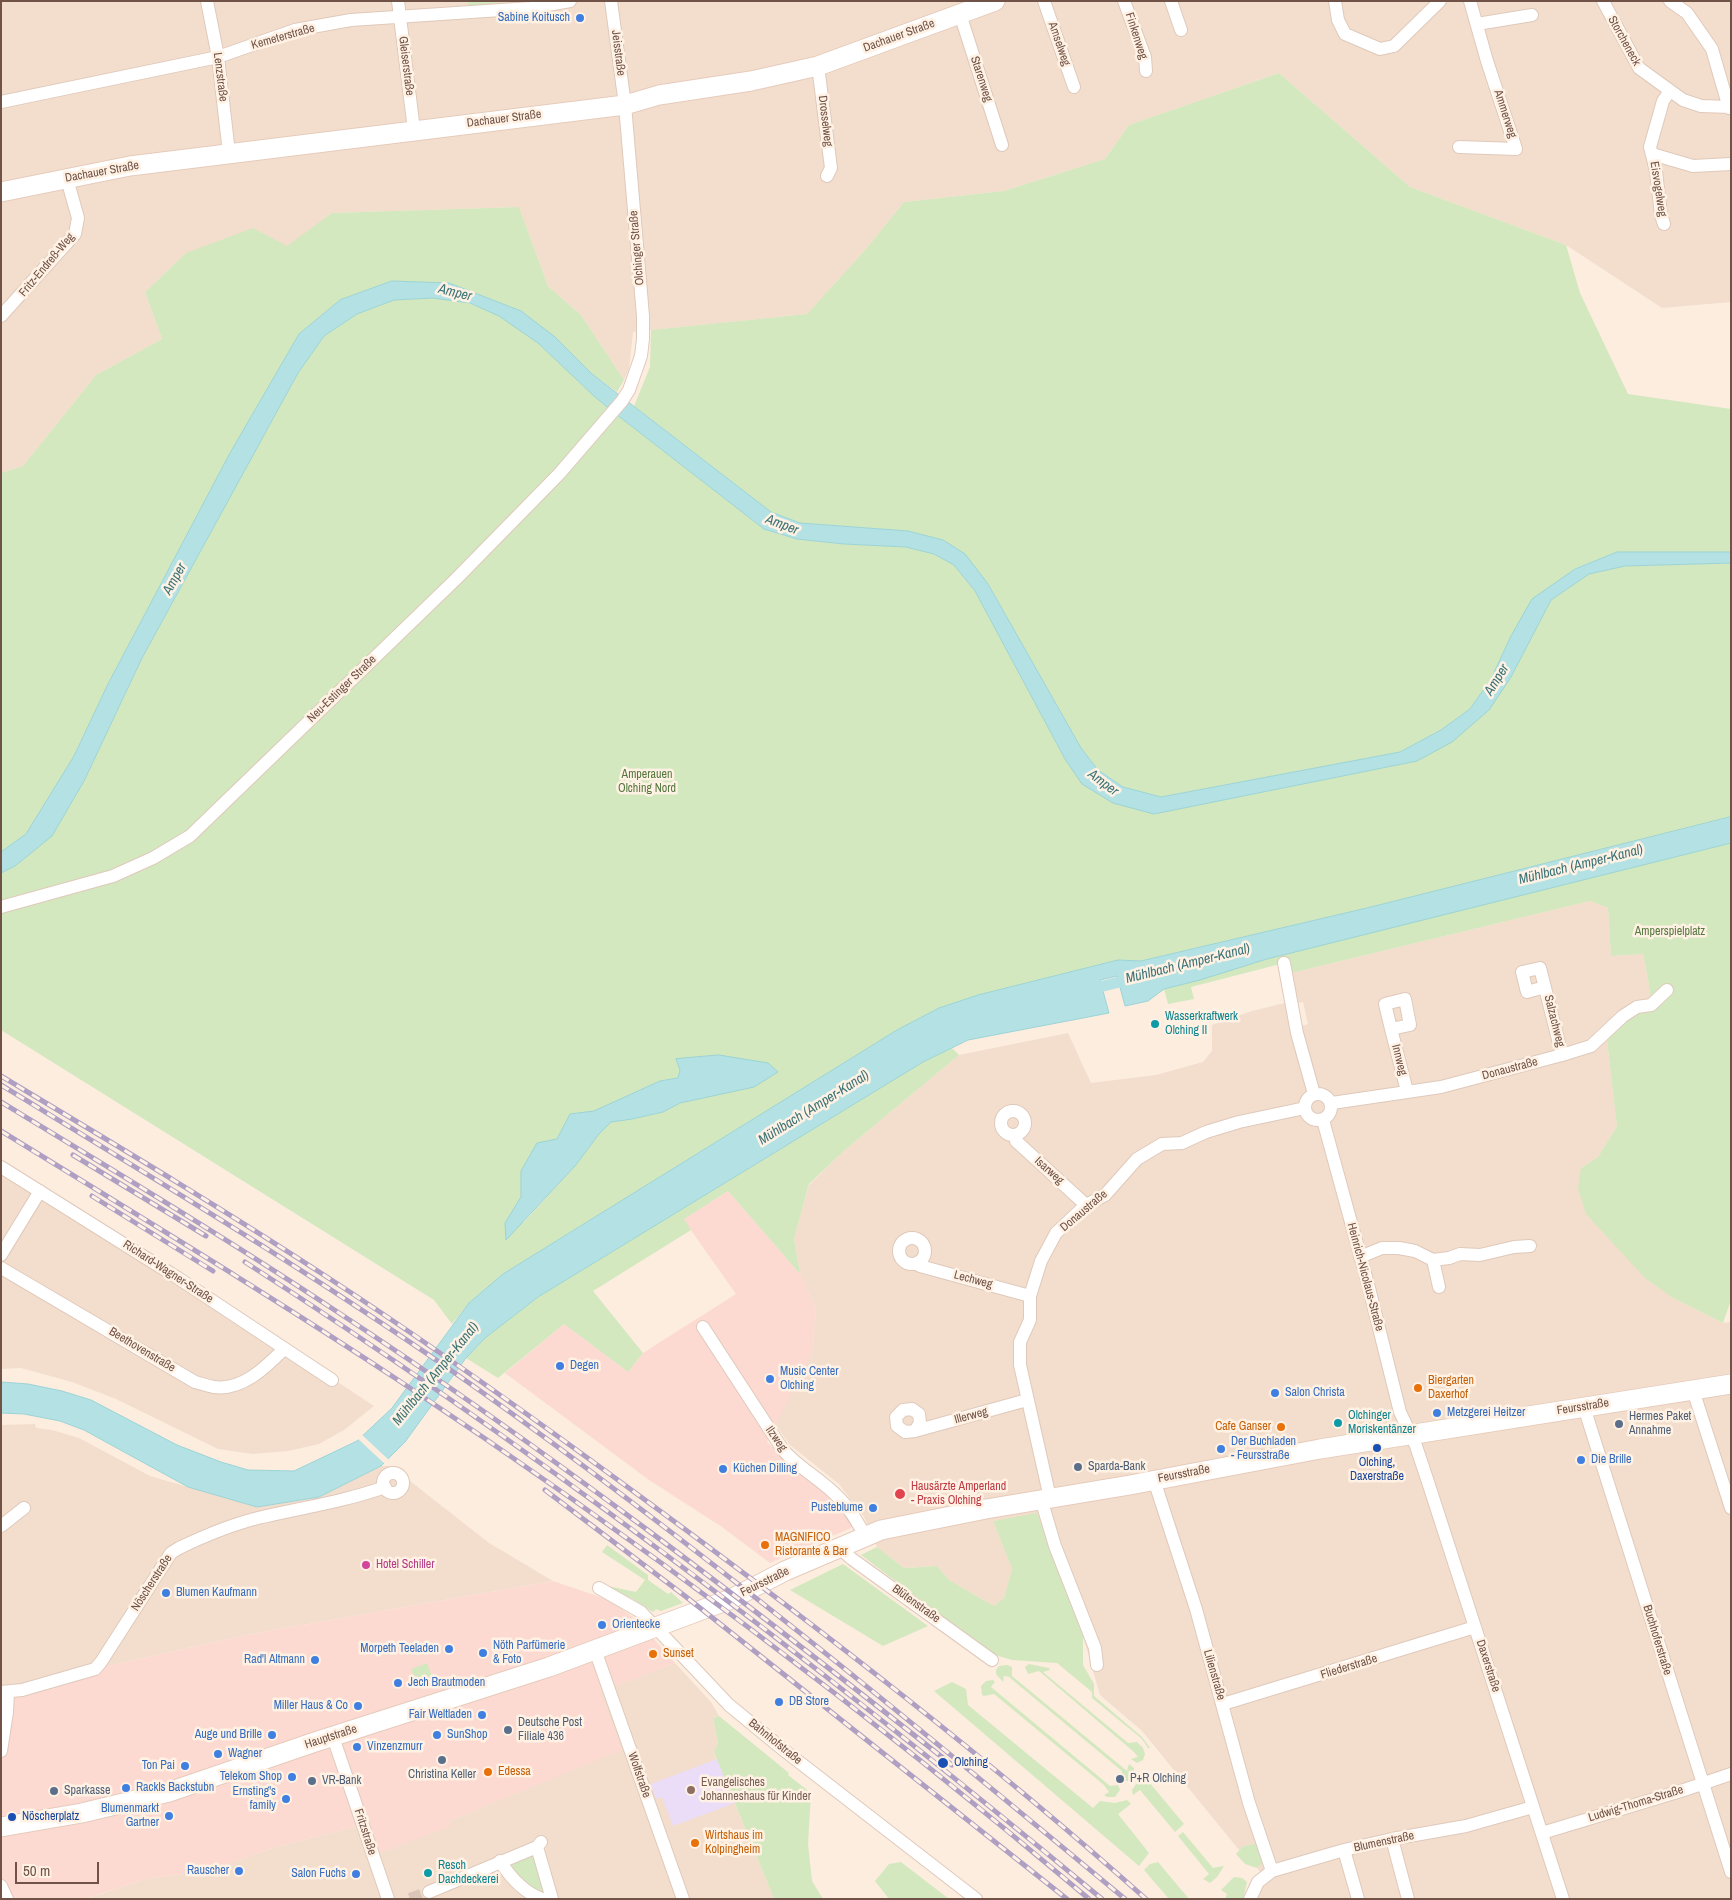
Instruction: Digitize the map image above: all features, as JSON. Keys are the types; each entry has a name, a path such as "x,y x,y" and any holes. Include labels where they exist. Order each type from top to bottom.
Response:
{"street":[{"name":"Lenzstraße","path":"207,1 218,57 228,153"},
{"name":"Gleiserstraße","path":"398,1 414,130"},
{"name":"Kemeterstraße","path":"1,102 218,57 295,30 351,20 570,1"},
{"name":"Jeisstraße","path":"611,1 625,105"},
{"name":"Dachauer Straße","path":"1,192 130,166 625,105 659,95 751,81 818,66 995,1"},
{"name":"Amselweg","path":"1044,1 1074,87"},
{"name":"Finkenweg","path":"1124,1 1145,57 1146,71"},
{"path":"1171,1 1181,30"},
{"path":"1334,1 1338,20 1345,34 1380,49 1394,46 1440,1"},
{"name":"Ammerweg","path":"1459,147 1516,149 1470,1"},
{"name":"Storcheneck","path":"1603,1 1639,68 1669,92 1683,100 1702,106 1730,108"},
{"path":"1670,1 1687,13 1712,49 1730,108"},
{"name":"Starenweg","path":"960,14 1002,145"},
{"path":"1477,24 1532,15"},
{"name":"Drosselweg","path":"818,66 831,168 827,176"},
{"name":"Eisvogelweg","path":"1664,224 1650,147 1664,101 1669,92"},
{"name":"Olchinger Straße","path":"625,105 643,322 641,356 629,390"},
{"name":"Eisvogelweg","path":"1652,154 1693,166 1731,164"},
{"name":"Fritz-Endreß-Weg","path":"1,316 75,234 78,218 67,179"},
{"name":"Neu-Estinger Straße","path":"1,907 113,876 153,858 190,836 456,579 538,497 622,401 629,390"},
{"path":"1284,963 1297,1033 1314,1094"},
{"name":"Salzachweg","path":"1545,987 1562,1055"},
{"name":"Donaustraße","path":"1332,1103 1407,1091 1441,1088 1591,1046 1622,1016 1637,1007 1651,1005 1667,990"},
{"name":"Innweg","path":"1391,1029 1407,1091"},
{"path":"1314,1094 1325,1095 1332,1103 1330,1114 1323,1120 1310,1118 1305,1108 1307,1100 1314,1094"},
{"name":"Donaustraße","path":"1047,1503 1020,1365 1020,1342 1030,1320 1030,1296 1041,1261 1056,1233 1086,1206 1105,1195 1137,1159 1162,1144 1182,1143 1206,1132 1239,1122 1305,1108"},
{"name":"Heinrich-Nicolaus-Straße","path":"1323,1120 1400,1412 1410,1434"},
{"name":"Isarweg","path":"1015,1135 1016,1142 1086,1206"},
{"name":"Richard-Wagner-Straße","path":"1,1167 178,1278 332,1380"},
{"path":"1,1255 40,1191"},
{"path":"1360,1257 1382,1248 1399,1248 1416,1251 1433,1260 1449,1258 1460,1254 1480,1255 1514,1247 1530,1246"},
{"path":"1433,1260 1438,1287"},
{"name":"Lechweg","path":"918,1262 920,1266 1030,1296"},
{"name":"Beethovenstraße","path":"1,1268 196,1382 215,1387 230,1387 251,1378 284,1349"},
{"name":"Ilzweg","path":"703,1327 783,1450 794,1462 835,1494 853,1514 865,1536"},
{"name":"Feursstraße","path":"655,1627 731,1599 785,1571 865,1536 906,1524 1047,1503 1154,1480 1320,1449 1731,1384"},
{"path":"1693,1390 1731,1508"},
{"name":"Illerweg","path":"915,1431 1026,1400"},
{"name":"Buchhoferstraße","path":"1584,1407 1731,1872"},
{"name":"Daxerstraße","path":"1410,1434 1416,1446 1476,1627 1563,1899"},
{"name":"Lilienstraße","path":"1154,1480 1196,1609 1249,1803 1272,1871"},
{"name":"Nöscherstraße","path":"5,1692 22,1690 95,1669 171,1553 179,1548 232,1525 324,1505 385,1487"},
{"path":"1047,1503 1055,1546 1095,1648 1097,1665"},
{"path":"1,1526 24,1508"},
{"name":"Blütenstraße","path":"839,1548 992,1660"},
{"path":"599,1588 641,1612 655,1627"},
{"name":"Hauptstraße","path":"1,1827 82,1813 157,1796 596,1650 655,1627"},
{"name":"Bahnhofstraße","path":"655,1627 729,1705 976,1899"},
{"name":"Fliederstraße","path":"1223,1704 1476,1627"},
{"name":"Wolfstraße","path":"596,1650 683,1899"},
{"path":"1,1751 7,1712 5,1692"},
{"name":"Fritzstraße","path":"333,1737 388,1899"},
{"name":"Ludwig-Thoma-Straße","path":"1542,1834 1731,1774"},
{"name":"Blumenstraße","path":"1250,1899 1258,1882 1272,1871 1344,1850 1392,1839 1466,1826 1533,1807"},
{"path":"1392,1839 1408,1899"},
{"path":"429,1892 539,1844 552,1899"},
{"path":"1344,1850 1358,1899"},
{"path":"500,1861 510,1877 542,1899"},
{"path":"1,1886 7,1899"}],"shaded area":[{"path":"1,1 1731,1 1731,302 1662,308 1566,245 1410,187 1279,73 1129,125 1105,159 1004,191 904,202 865,250 807,314 633,332 629,369 624,380 581,315 548,286 519,207 332,213 287,247 186,253 145,292 162,339 96,375 23,466 1,473"},
{"path":"1590,901 1608,908 1611,956 1643,954 1651,1005 1607,1041 1617,1126 1598,1157 1581,1168 1586,1214 1673,1298 1723,1323 1731,1322 1731,1899 1258,1899 1261,1888 1268,1882 1257,1868 1263,1863 1260,1856 1242,1847 1239,1850 1142,1731 1100,1695 1083,1636 1037,1514 993,1521 1012,1569 1004,1598 994,1606 949,1580 937,1566 904,1568 877,1547 864,1517 839,1484 790,1445 775,1424 812,1351 816,1310 800,1274 794,1239 809,1185 846,1149 959,1055 1068,1033 1091,1083 1156,1075 1203,1062 1212,1051 1212,1025 1252,1011 1285,1003 1292,1029 1308,1024 1303,1002 1292,1004 1287,974"},
{"path":"1,1163 374,1406 344,1430 319,1444 288,1451 253,1454 218,1449 116,1399 72,1382 21,1368 1,1369"},
{"path":"728,1191 800,1274 816,1310 812,1351 767,1442 799,1472 842,1506 852,1518 851,1528 770,1563 722,1527 649,1480 505,1373 564,1324 628,1372 643,1353 736,1294 683,1219"},
{"path":"35,1424 36,1428 52,1430 79,1438 150,1476 257,1507 319,1497 381,1466 391,1466 489,1543 553,1581 246,1635 95,1669 1,1729 1,1425"},
{"path":"553,1581 603,1598 614,1604 637,1620 675,1663 600,1692 622,1750 449,1821 451,1826 372,1856 362,1825 276,1847 210,1870 145,1879 85,1899 7,1899 1,1886 1,1732 8,1692 95,1669 246,1635"},
{"path":"675,1663 711,1702 719,1716 713,1718 718,1743 714,1753 774,1899 86,1899 145,1879 210,1870 276,1847 362,1825 450,1826 449,1821 621,1749 599,1692"},
{"name":"Evangelisches Johanneshaus für Kinder","path":"717,1759 735,1803 673,1826 662,1797 656,1799 651,1784"}],"green space":[{"path":"468,1 510,1 468,6"},
{"path":"1279,73 1410,187 1566,245 1580,293 1628,394 1731,409 1731,552 1617,552 1574,569 1511,636 1491,679 1470,709 1441,730 1400,752 1161,797 1123,787 1098,770 1081,748 988,584 943,540 908,531 800,523 771,512 634,406 650,367 651,330 807,314 865,250 904,202 1004,191 1105,159 1129,125"},
{"path":"519,207 548,286 581,315 624,380 617,392 592,374 521,311 449,283 392,281 340,300 299,334 230,453 108,684 74,756 26,834 1,852 1,473 23,466 96,375 162,339 145,292 186,253 253,228 287,246 332,213"},
{"name":"Amperauen Olching Nord","path":"433,298 452,300 471,304 492,312 511,323 546,350 612,411 764,529 797,539 844,544 906,547 934,554 954,565 975,591 1065,759 1154,814 1417,761 1511,677 1551,600 1589,574 1625,566 1731,563 1731,817 1371,907 1141,961 1118,960 978,995 939,1008 897,1030 503,1274 469,1303 452,1324 434,1300 1,1030 1,873 15,866 52,835 84,781 142,658 298,373 324,336 357,314 394,300","holes":["676,1059 707,1097 680,1103 663,1112 611,1122 599,1134 575,1166 524,1222 505,1223 557,1139 570,1114 594,1112 660,1081 678,1078 680,1070"]},
{"name":"Amperspielplatz","path":"1731,843 1731,1300 1723,1323 1673,1298 1645,1278 1586,1214 1578,1188 1581,1168 1598,1157 1617,1126 1607,1041 1637,1007 1651,1005 1643,954 1611,956 1608,908 1590,901 1287,974 1284,963 1191,987 1194,999 1168,1004 1164,989 1267,959"},
{"path":"952,1048 959,1055 846,1149 809,1184 794,1239 800,1274 728,1191 684,1219 691,1230 593,1291 643,1353 628,1372 564,1324 498,1378 466,1358 485,1338 538,1297 923,1062"},
{"path":"1037,1513 1083,1636 1083,1665 1094,1684 1094,1696 1142,1737 1150,1748 1142,1739 1092,1698 1092,1692 1057,1663 1012,1660 992,1654 861,1555 877,1547 904,1568 937,1566 949,1580 994,1606 1004,1598 1012,1569 993,1521"},
{"path":"607,1545 648,1575 648,1580 668,1594 671,1592 683,1603 661,1611 656,1609 653,1612 633,1599 603,1585 636,1592 645,1580 602,1552"},
{"path":"843,1564 928,1626 883,1646 790,1590"},
{"path":"427,1663 433,1680 417,1685 411,1669"},
{"path":"1029,1664 1049,1668 1050,1670 1043,1672 1128,1743 1137,1742 1143,1748 1145,1754 1143,1760 1137,1763 1131,1759 1138,1757 1039,1671 1028,1674 1025,1667"},
{"path":"1007,1665 1012,1667 1012,1676 1127,1771 1129,1764 1134,1768 1134,1773 1128,1781 1122,1781 1122,1771 1009,1677 1004,1676 1003,1682 996,1674 996,1670 999,1666"},
{"path":"993,1680 995,1682 991,1687 1110,1786 1118,1785 1120,1790 1115,1797 1104,1795 1109,1792 1104,1785 994,1694 982,1695 981,1686 986,1681"},
{"path":"952,1682 966,1689 968,1705 1093,1808 1100,1801 1115,1803 1127,1800 1131,1804 1118,1814 1149,1853 1139,1866 934,1691"},
{"path":"719,1716 811,1793 808,1844 812,1881 823,1899 774,1899 714,1752 718,1743 713,1718"},
{"path":"1144,1773 1153,1774 1155,1777 1149,1782 1184,1824 1175,1832 1140,1790 1133,1795 1132,1790"},
{"path":"1183,1832 1213,1868 1224,1866 1217,1877 1210,1883 1203,1879 1209,1874 1178,1836"},
{"path":"1256,1843 1260,1856 1262,1855 1263,1863 1257,1868 1245,1864 1236,1854 1242,1847"},
{"path":"535,1853 545,1892 543,1893 519,1879 506,1864"},
{"path":"901,1862 949,1899 889,1899 875,1881 889,1864"},
{"path":"1158,1862 1189,1899 1169,1899 1144,1870 1150,1864"},
{"path":"1234,1877 1242,1878 1247,1882 1243,1899 1225,1899 1227,1894 1221,1890"}],"water":[{"name":"Amper","path":"392,281 449,283 521,311 555,337 592,374 771,512 800,523 908,531 943,540 965,554 988,584 1081,748 1098,770 1123,787 1161,797 1400,752 1441,730 1470,709 1491,679 1511,636 1532,599 1575,569 1617,552 1731,552 1731,563 1625,566 1589,574 1551,600 1511,677 1489,710 1452,742 1417,761 1154,814 1113,803 1082,784 1065,759 975,591 954,565 934,554 906,547 844,544 797,539 764,529 612,411 538,343 499,316 470,303 433,298 394,300 357,314 324,336 298,373 142,658 84,781 52,836 15,866 1,873 1,852 26,834 74,756 108,684 230,453 299,334 340,300"},
{"path":"1731,817 1731,843 1267,959 1164,989 1148,1001 1125,1006 1117,976 1100,980 1109,1013 968,1040 923,1062 538,1297 485,1338 466,1358 405,1442 381,1466 319,1497 257,1507 188,1487 84,1430 60,1421 24,1414 1,1413 1,1382 28,1384 62,1391 91,1400 177,1445 221,1462 248,1470 294,1471 357,1441 392,1408 469,1303 503,1274 897,1030 939,1008 978,995 1118,960 1141,961 1371,907"},
{"path":"719,1055 768,1063 778,1072 754,1087 680,1103 663,1112 611,1122 599,1134 575,1166 506,1240 505,1223 521,1197 521,1171 537,1143 557,1139 570,1114 594,1111 660,1081 678,1078 680,1070 676,1059"}],"pier":[{"path":"361,1434 390,1461 386,1465 357,1438"}],"waterway":[{"name":"Mühlbach (Amper-Kanal)","path":"1087,990 1132,979"}],"tunnel":[{"path":"410,1899 429,1892"}],"railway":[{"path":"1,1076 287,1251 410,1332 532,1418 716,1552 904,1696 1087,1847 1146,1899"},
{"path":"1,1085 239,1231 415,1345 472,1385 722,1571 1125,1899"},
{"path":"1,1102 292,1282 492,1417 647,1530 801,1646 952,1765"},
{"path":"1,1131 300,1316 488,1440 576,1502 751,1629 837,1695 1089,1899"},
{"path":"73,1155 206,1236"},
{"path":"92,1196 213,1271"},
{"path":"245,1262 357,1335 467,1411 683,1567 895,1730 1102,1899"},
{"path":"545,1490 685,1596 1067,1899"}],"place":[{"name":"Sabine Koitusch","path":"580,18"},
{"name":"Wasserkraftwerk Olching II","path":"1155,1024"},
{"name":"Degen","path":"560,1366"},
{"name":"Music Center Olching","path":"770,1379"},
{"name":"Biergarten Daxerhof","path":"1418,1388"},
{"name":"Salon Christa","path":"1275,1393"},
{"name":"Metzgerei Heitzer","path":"1437,1413"},
{"name":"Olchinger Moriskentänzer","path":"1338,1423"},
{"name":"Hermes Paket Annahme","path":"1619,1424"},
{"name":"Cafe Ganser","path":"1281,1427"},
{"name":"Olching, Daxerstraße","path":"1377,1448"},
{"name":"Der Buchladen - Feursstraße","path":"1221,1449"},
{"name":"Die Brille","path":"1581,1460"},
{"name":"Sparda-Bank","path":"1078,1467"},
{"name":"Küchen Dilling","path":"723,1469"},
{"name":"Hausärzte Amperland - Praxis Olching","path":"900,1494"},
{"name":"Pusteblume","path":"873,1508"},
{"name":"MAGNIFICO Ristorante & Bar","path":"765,1545"},
{"name":"Hotel Schiller","path":"366,1565"},
{"name":"Blumen Kaufmann","path":"166,1593"},
{"name":"Orientecke","path":"602,1625"},
{"name":"Morpeth Teeladen","path":"449,1649"},
{"name":"Nöth Parfümerie & Foto","path":"483,1653"},
{"name":"Sunset","path":"653,1654"},
{"name":"Rad'l Altmann","path":"315,1660"},
{"name":"Jech Brautmoden","path":"398,1683"},
{"name":"DB Store","path":"779,1702"},
{"name":"Miller Haus & Co","path":"358,1706"},
{"name":"Fair Weltladen","path":"482,1715"},
{"name":"Deutsche Post Filiale 436","path":"508,1730"},
{"name":"Auge und Brille","path":"272,1735"},
{"name":"SunShop","path":"437,1735"},
{"name":"Vinzenzmurr","path":"357,1747"},
{"name":"Wagner","path":"218,1754"},
{"name":"Christina Keller","path":"442,1760"},
{"name":"Olching","path":"943,1763"},
{"name":"Ton Pai","path":"185,1766"},
{"name":"Edessa","path":"488,1772"},
{"name":"Telekom Shop","path":"292,1777"},
{"name":"P+R Olching","path":"1120,1779"},
{"name":"VR-Bank","path":"312,1781"},
{"name":"Rackls Backstubn","path":"126,1788"},
{"name":"Evangelisches Johanneshaus für Kinder","path":"691,1790"},
{"name":"Sparkasse","path":"54,1791"},
{"name":"Ernsting's family","path":"286,1799"},
{"name":"Blumenmarkt Gartner","path":"169,1816"},
{"name":"Nöscherplatz","path":"12,1817"},
{"name":"Wirtshaus im Kolpingheim","path":"695,1843"},
{"name":"Rauscher","path":"239,1871"},
{"name":"Resch Dachdeckerei","path":"428,1873"},
{"name":"Salon Fuchs","path":"356,1874"}]}
